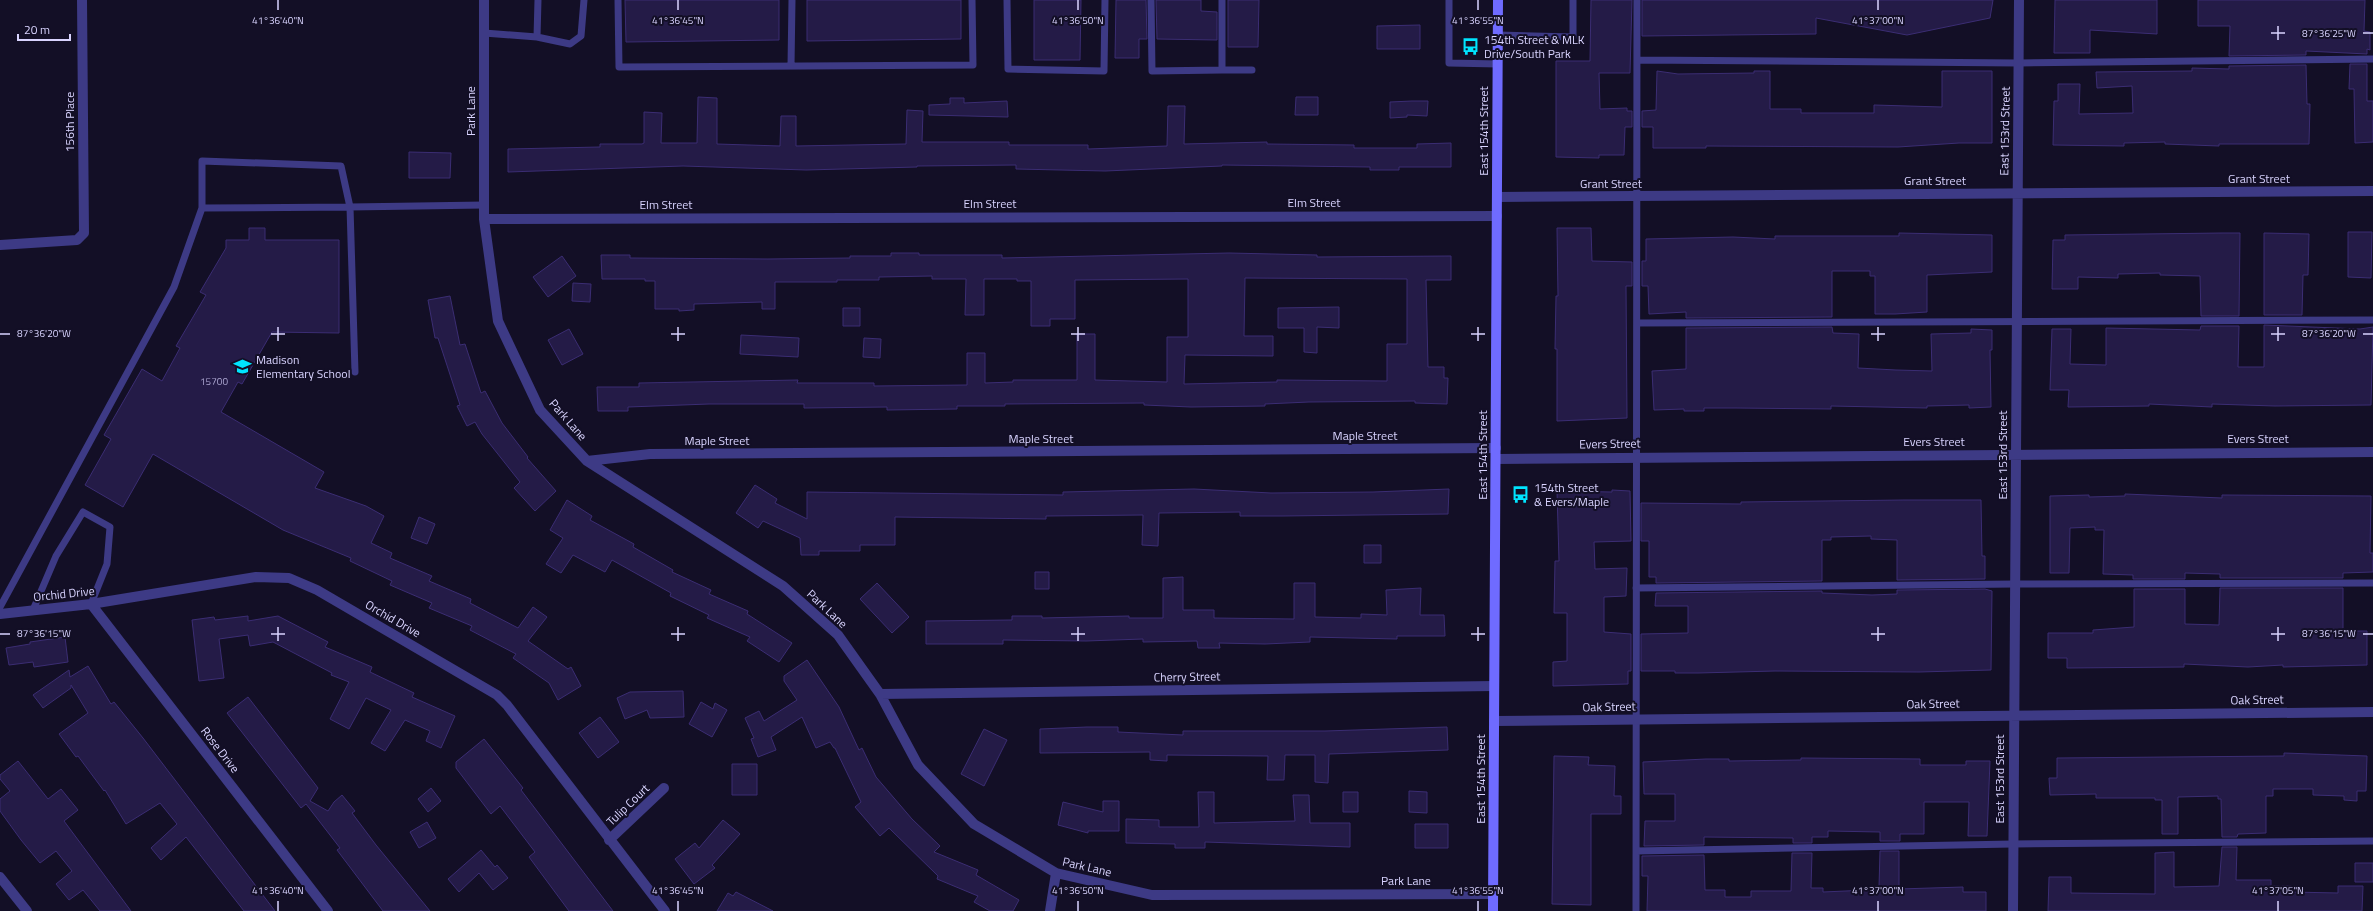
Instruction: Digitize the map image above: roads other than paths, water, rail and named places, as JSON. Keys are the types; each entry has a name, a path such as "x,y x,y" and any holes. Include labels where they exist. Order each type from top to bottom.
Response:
{"street":[{"name":"156th Place","path":"0,245 77,240 84,233 82,0"},
{"name":"Park Lane","path":"484,0 484,219 498,321 540,410 587,461 783,586 838,635 880,694 918,765 974,824 1056,873 1152,895 1493,894"},
{"name":"East 154th Street","path":"1493,911 1498,0"},
{"name":"East 153rd Street","path":"2013,911 2019,0"},
{"name":"Grant Street","path":"1497,197 2373,191"},
{"name":"Elm Street","path":"484,219 1497,216"},
{"name":"Evers Street","path":"1496,453 1637,457 2373,452"},
{"name":"Maple Street","path":"587,461 650,454 1496,453"},
{"name":"Orchid Drive","path":"0,614 91,604 256,577 289,578 317,590 497,695 507,705 609,840 665,911"},
{"name":"Rose Drive","path":"91,604 328,911"},
{"name":"Cherry Street","path":"880,694 1494,686"},
{"name":"Oak Street","path":"1494,721 2373,712"},
{"name":"Tulip Court","path":"609,840 664,788"},
{"path":"1050,911 1056,873"},
{"path":"0,877 27,911"}],"lane":[{"path":"537,37 538,0"},
{"path":"484,33 537,37 570,44 581,36 584,0"},
{"path":"618,0 619,67 973,65 972,0"},
{"path":"791,66 792,0"},
{"path":"1007,0 1008,68 1104,71 1105,0"},
{"path":"1151,0 1152,71 1252,70"},
{"path":"1222,0 1222,70"},
{"path":"1449,0 1449,63 1498,64"},
{"path":"1498,35 1573,37 1573,0"},
{"path":"1636,911 1637,0"},
{"path":"1637,60 2019,63 2373,59"},
{"path":"0,607 174,287 202,208 202,161 341,166 350,207 355,372"},
{"path":"202,208 484,204"},
{"path":"1637,323 2017,323 2373,320"},
{"path":"33,610 56,556 83,512 110,527 107,564 91,604"},
{"path":"1636,588 2015,584 2373,583"},
{"path":"1636,851 2013,844 2373,841"}],"place":[{"name":"154th Street & MLK Drive/South Park","path":"1471,47"},
{"name":"Madison Elementary School","path":"243,367"},
{"name":"154th Street & Evers/Maple","path":"1521,495"}]}
